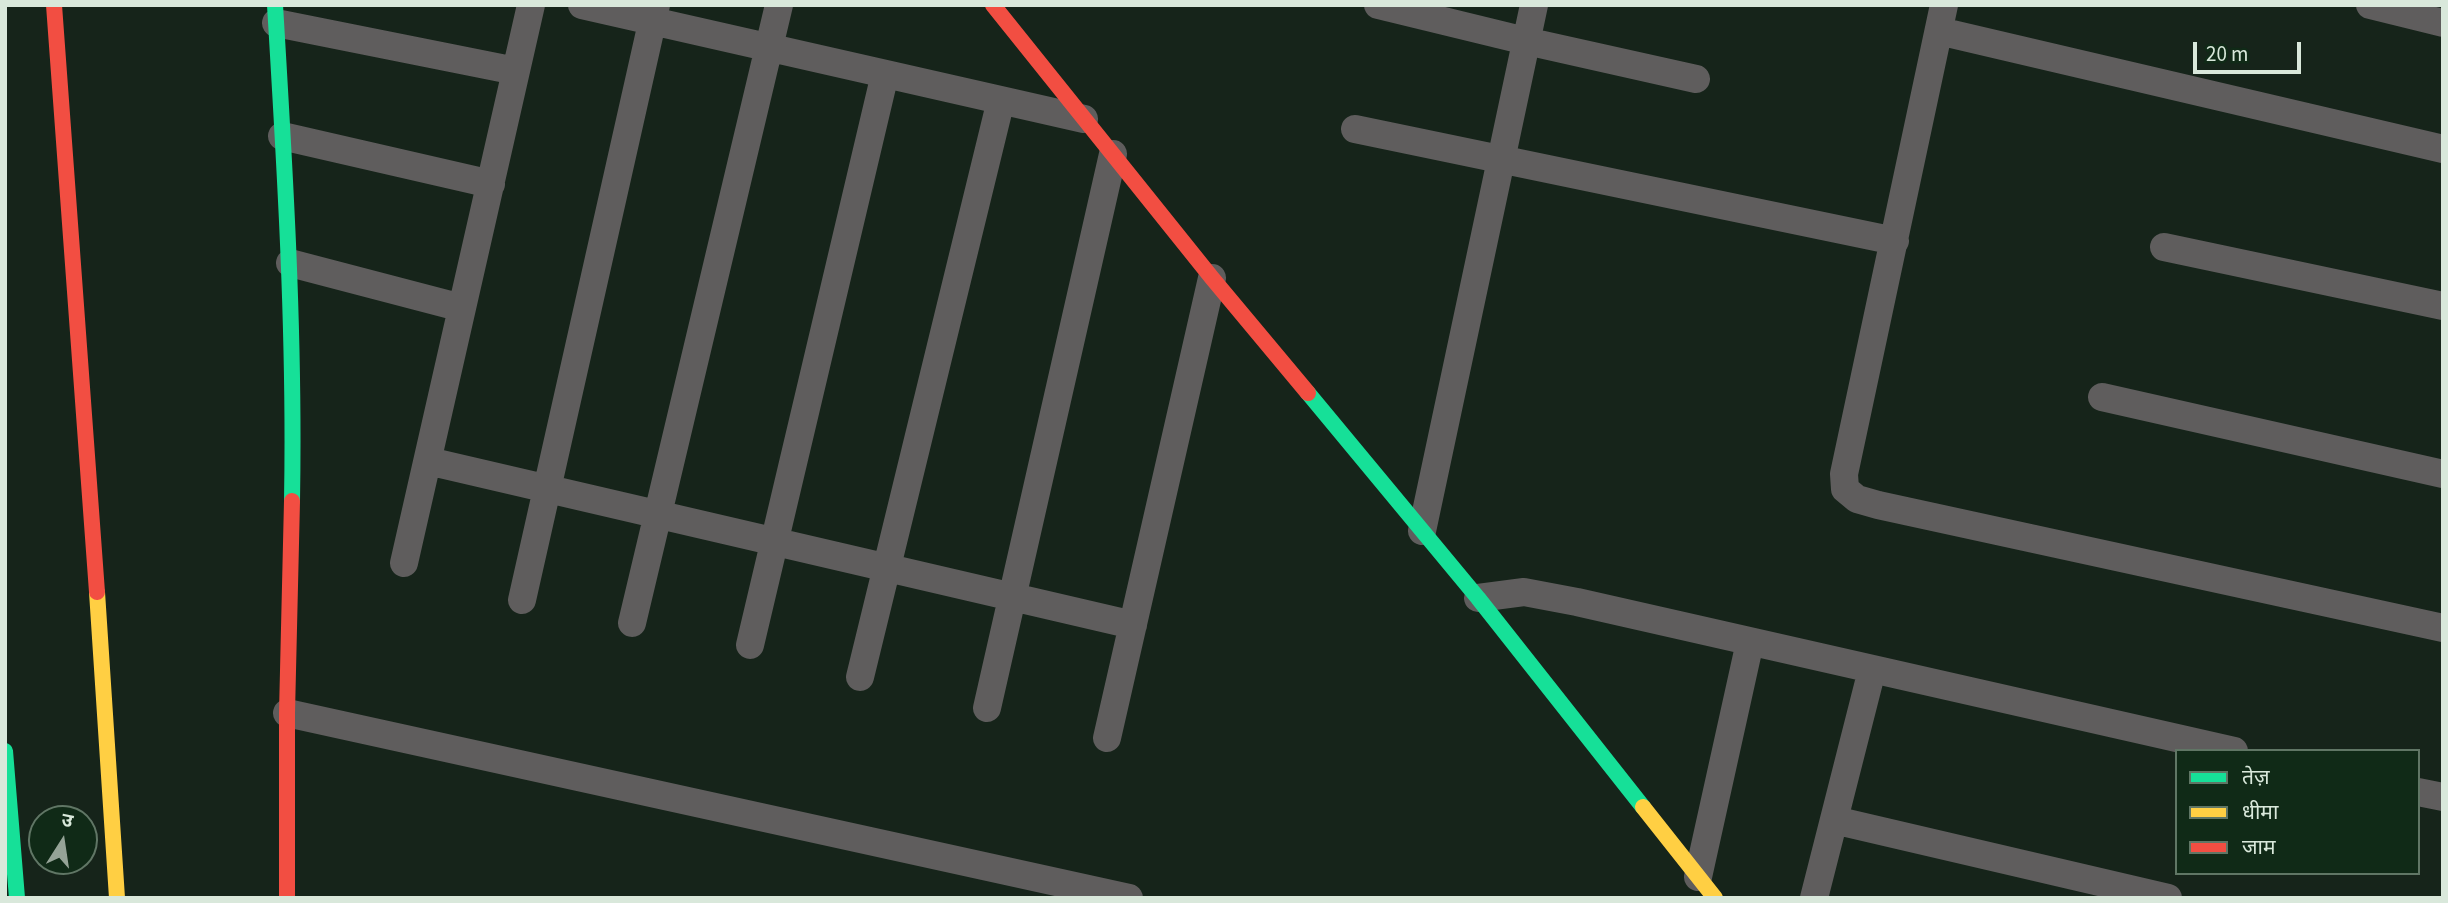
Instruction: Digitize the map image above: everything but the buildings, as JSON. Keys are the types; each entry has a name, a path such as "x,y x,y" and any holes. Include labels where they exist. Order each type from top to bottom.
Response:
{"main road":[{"path":"54,5 82,360 117,898"},
{"path":"993,5 1212,278 1478,598 1707,888"},
{"path":"276,14 290,263 294,401 287,713 287,898"},
{"path":"5,751 17,898"}],"street":[{"path":"404,563 531,5"},
{"path":"582,5 655,13 769,47 1084,119"},
{"path":"632,623 779,5"},
{"path":"1378,5 1696,79"},
{"path":"1422,531 1534,5"},
{"path":"2370,5 2443,23"},
{"path":"522,600 655,13"},
{"path":"276,14 516,71"},
{"path":"2443,149 1941,18 1844,474 1845,489 1857,499 2443,628"},
{"path":"750,645 885,74"},
{"path":"860,677 1001,100"},
{"path":"1356,129 1895,241"},
{"path":"282,136 491,184"},
{"path":"987,708 1113,155"},
{"path":"2164,247 2443,306"},
{"path":"290,263 462,308"},
{"path":"1107,738 1212,278"},
{"path":"2102,397 2443,474"},
{"path":"428,461 1133,625"},
{"path":"1478,598 1524,592 2225,749"},
{"path":"1707,888 1750,642"},
{"path":"1814,898 1872,670"},
{"path":"287,713 1129,898"},
{"path":"2420,792 2443,797"},
{"path":"1834,820 2168,898"}],"traffic: fast":[{"path":"275,5 291,315 292,501"},
{"path":"1308,393 1478,598 1643,807"},
{"path":"5,751 17,898"}],"traffic: slow":[{"path":"97,592 117,898"},
{"path":"1643,807 1715,898"}],"traffic: jam":[{"path":"54,5 97,592"},
{"path":"993,5 1308,393"},
{"path":"287,898 287,713 292,501"}]}
